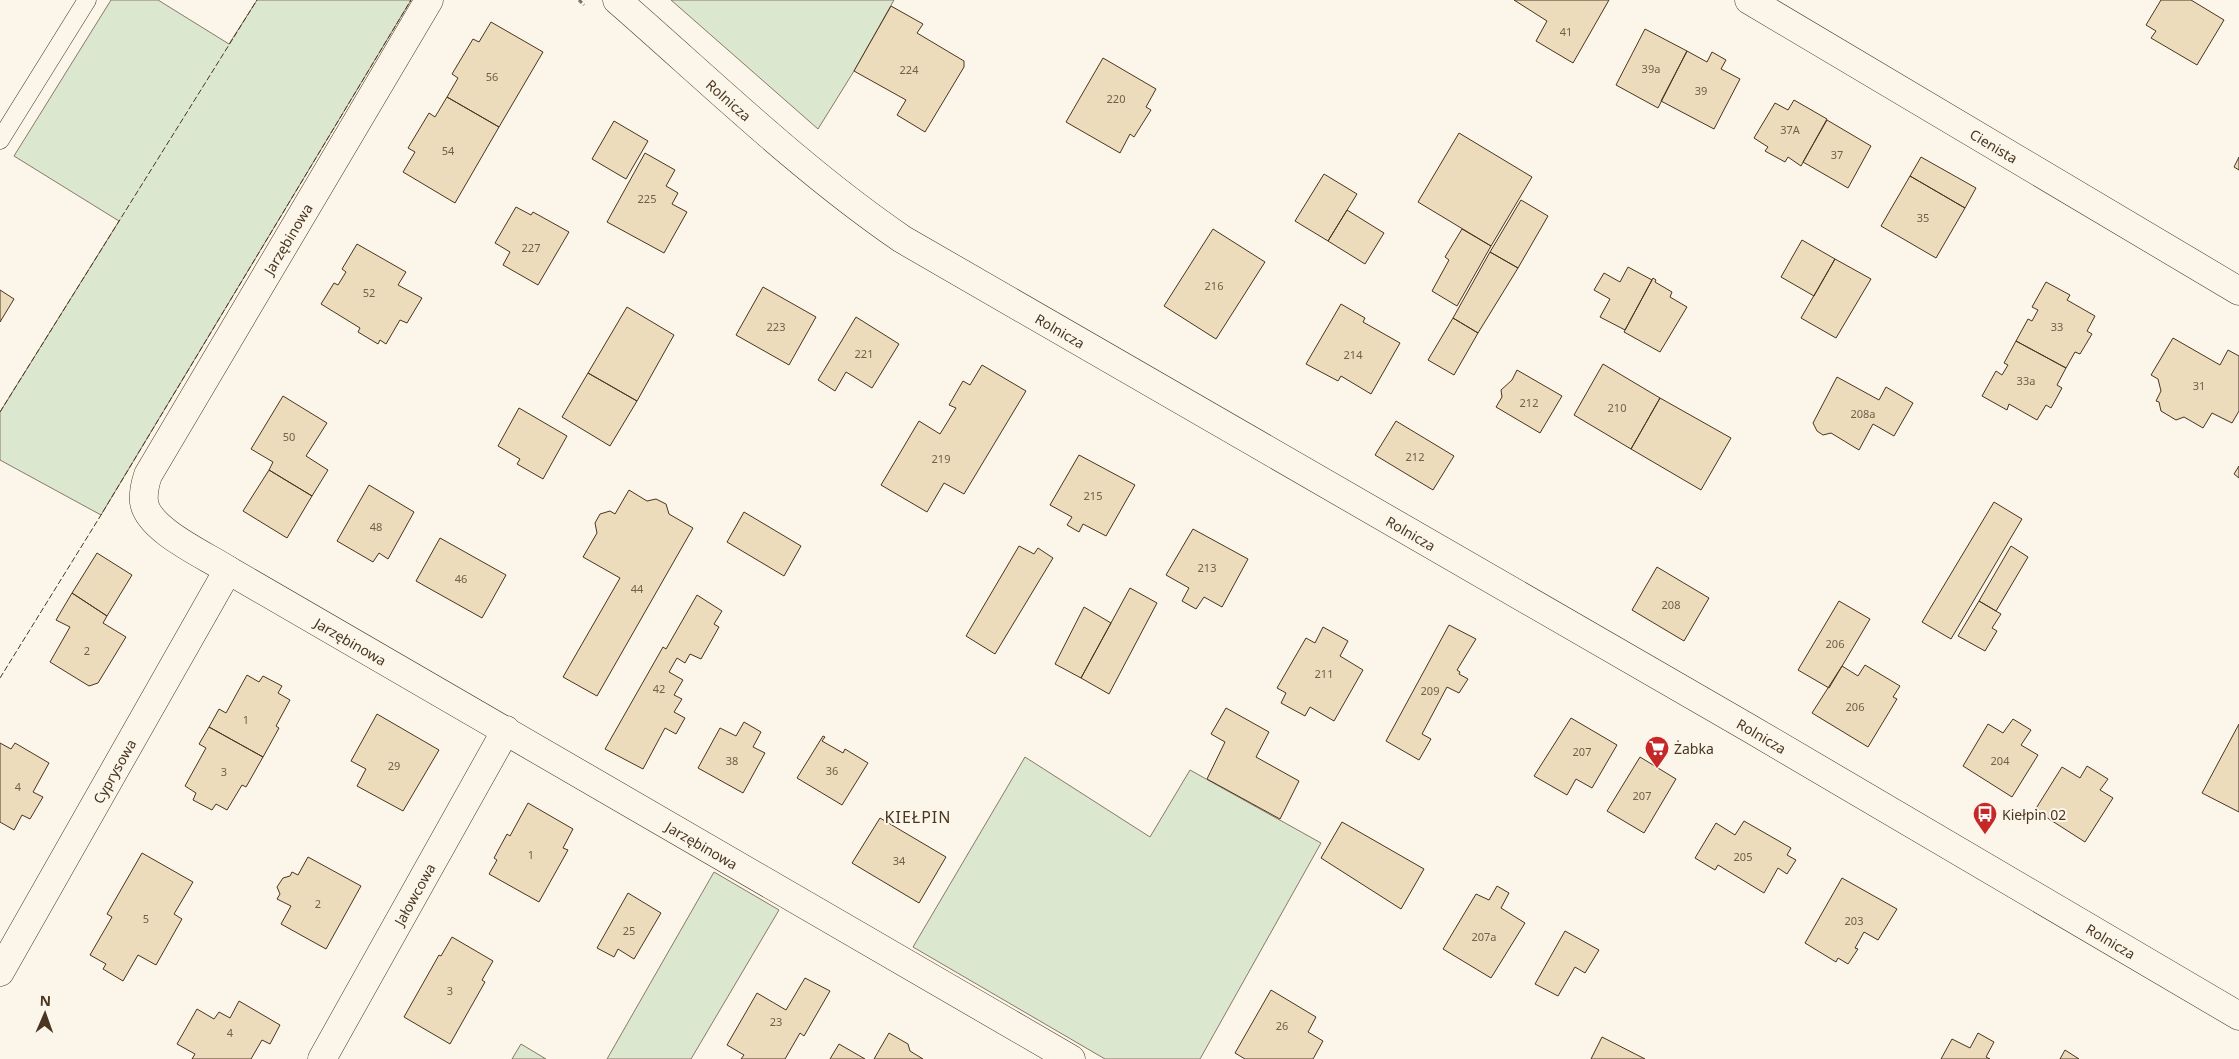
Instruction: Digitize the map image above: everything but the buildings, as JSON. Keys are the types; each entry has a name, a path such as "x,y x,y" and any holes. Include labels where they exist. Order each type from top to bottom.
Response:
{"street":[{"name":"Jarzębinowa","path":"429,0 148,475 143,490 144,504 148,513 162,530 228,570 1071,1059"},
{"name":"Rolnicza","path":"618,0 791,155 864,213 902,239 1783,748 2239,1016"},
{"name":"Cienista","path":"1748,0 2239,291"},
{"name":"Cyprysowa","path":"0,972 228,570"},
{"name":"Jałowcowa","path":"322,1059 506,730"}],"lane":[{"path":"0,140 87,0"}],"green space":[{"path":"111,0 158,0 229,44 257,0 411,0 101,515 0,460 0,412 119,221 14,156"},
{"path":"671,0 894,0 854,71 818,129"},
{"path":"1025,757 1150,837 1190,770 1321,843 1200,1059 1105,1059 913,947"},
{"path":"714,872 779,910 691,1059 607,1059"},
{"path":"521,1044 546,1059 512,1059"}],"fence":[{"path":"0,412 257,0"},
{"path":"0,678 101,515 411,0"}],"place":[{"name":"Żabka","path":"1657,769"},
{"name":"Kiełpin 02","path":"1985,835"}],"district":[{"name":"KIEŁPIN","path":"918,817"}]}
